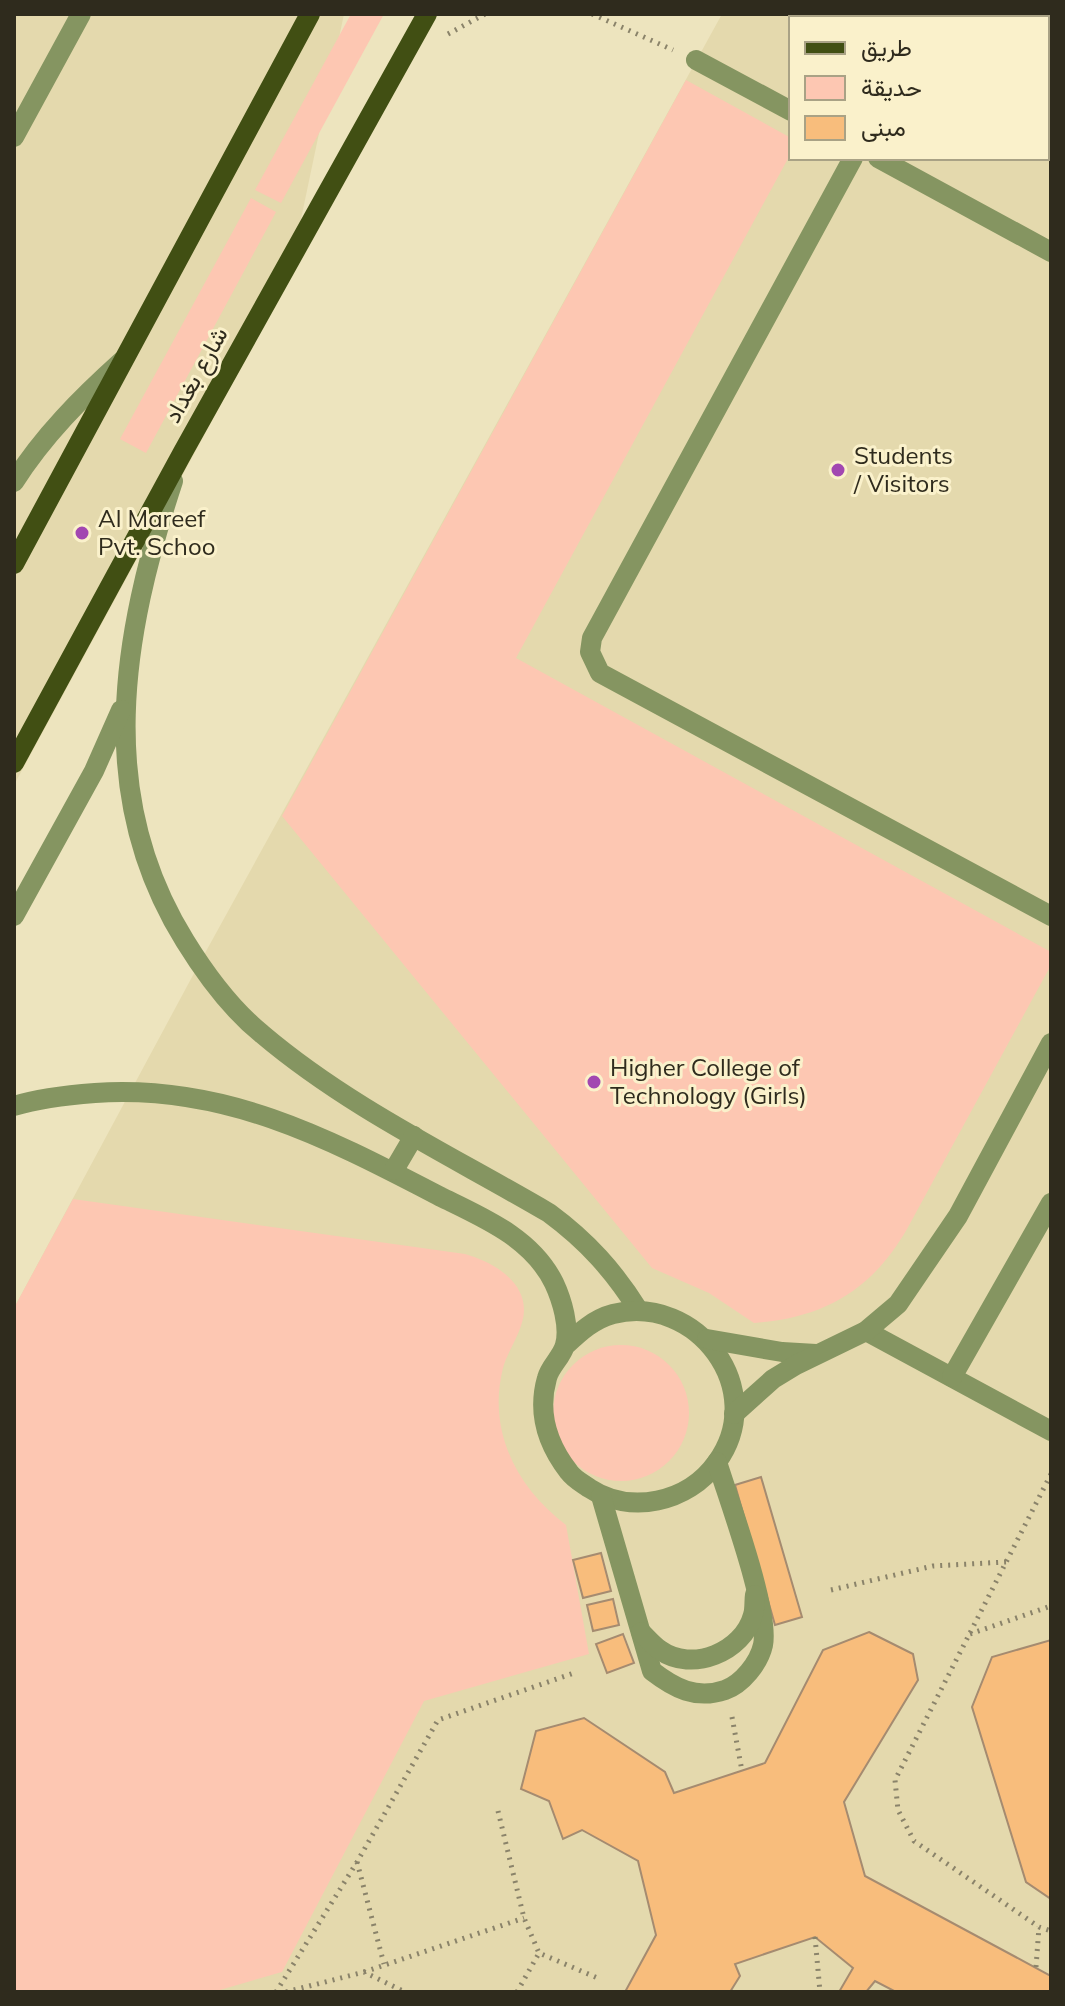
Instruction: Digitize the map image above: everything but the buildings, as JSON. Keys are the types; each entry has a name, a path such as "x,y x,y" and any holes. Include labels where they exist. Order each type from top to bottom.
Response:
{"main road":[{"path":"14,564 310,14"},
{"name":"شارع بغداد","path":"14,763 427,14"}],"street":[{"path":"14,137 81,14"},
{"path":"696,60 789,110"},
{"path":"852,160 592,638 590,652 600,673 1051,916"},
{"path":"882,160 1051,252"},
{"path":"14,482 51,432 87,392 128,356"},
{"path":"183,452 144,581 127,692 129,794 139,839 175,925 199,964 227,1000 259,1032 332,1087 549,1213 600,1256 639,1311"},
{"path":"14,916 100,758 127,692"},
{"path":"734,1414 773,1379 866,1331 898,1304 958,1216 1051,1043"},
{"path":"14,1106 68,1095 163,1093 210,1100 301,1128 394,1170 501,1228 528,1247 542,1263 561,1302 566,1345"},
{"path":"394,1170 414,1136"},
{"path":"952,1377 1051,1203"},
{"path":"639,1311 676,1318 707,1339 723,1361 732,1387 734,1414 729,1439 717,1462 695,1485 666,1500 633,1503 601,1496 571,1476 551,1447 542,1412 547,1376 566,1345 586,1326 612,1314 639,1311"},
{"path":"866,1331 1051,1431"},
{"path":"707,1339 782,1352 820,1354"},
{"path":"601,1496 652,1671 674,1688 700,1695 727,1690 750,1672 763,1646 764,1617 717,1462"},
{"path":"641,1632 662,1652 689,1660 716,1656 739,1640 753,1615 755,1588"}],"path":[{"path":"592,14 696,60"},
{"path":"1051,1474 895,1780 898,1810 914,1841 1039,1927 1051,1931"},
{"path":"831,1590 933,1566 1007,1562"},
{"path":"970,1634 1051,1606"},
{"path":"276,1992 357,1862 438,1720 574,1673"},
{"path":"727,1690 742,1771"},
{"path":"498,1811 524,1918 539,1953 600,1979"},
{"path":"357,1862 384,1964"},
{"path":"286,1992 364,1972 524,1918"},
{"path":"1036,1967 1039,1927"},
{"path":"815,1937 820,1992"},
{"path":"517,1992 539,1953"},
{"path":"364,1972 405,1992"}],"shaded area":[{"name":"Al Mareef Pvt. Schoo","path":"14,14 344,14 288,281 14,785"},
{"name":"Higher College of Technology (Girls)","path":"722,14 877,16 789,16 789,160 1049,160 1051,111 1051,1992 14,1992 14,1308 199,964"}],"green space":[{"path":"351,14 384,14 281,203 255,190"},
{"path":"686,80 789,137 789,157 516,658 1051,952 1051,965 893,1250 878,1269 844,1297 803,1315 754,1323 709,1293 652,1268 282,816"},
{"path":"251,198 276,212 146,453 120,439"},
{"path":"73,1199 465,1254 485,1261 504,1273 518,1289 524,1310 503,1368 499,1391 503,1436 520,1476 533,1494 566,1525 589,1654 424,1701 282,1972 213,1992 14,1992 14,1308"},
{"path":"621,1345 647,1350 669,1365 684,1387 689,1413 684,1439 669,1461 647,1476 621,1481 595,1476 573,1461 558,1439 553,1413 558,1387 573,1365 595,1350"}],"place":[{"name":"Students / Visitors","path":"838,470"},
{"name":"Al Mareef Pvt. Schoo","path":"82,533"},
{"name":"Higher College of Technology (Girls)","path":"594,1082"}]}
